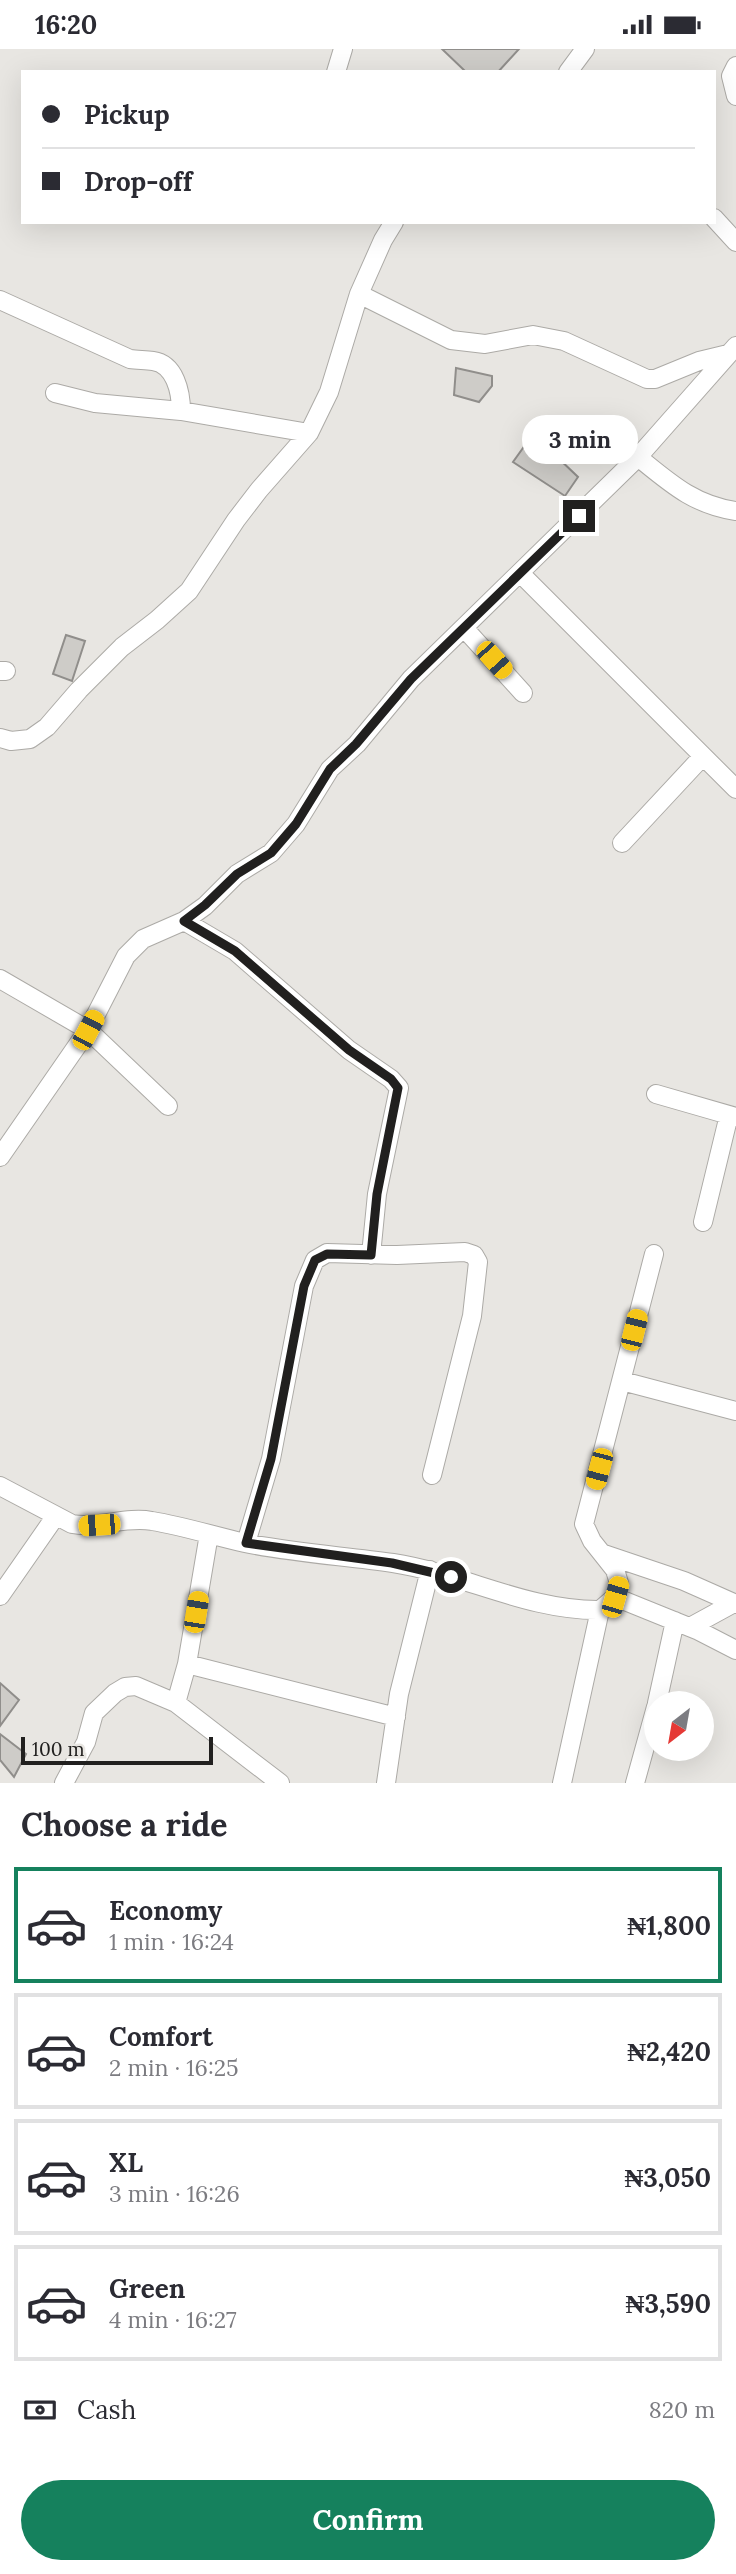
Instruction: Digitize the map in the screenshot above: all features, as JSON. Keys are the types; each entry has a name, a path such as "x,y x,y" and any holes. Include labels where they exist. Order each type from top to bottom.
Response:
{"street":[{"path":"336,70 343,49"},
{"path":"569,70 585,49"},
{"path":"736,66 731,76 736,96"},
{"path":"716,220 736,242"},
{"path":"0,738 10,741 30,739 47,727 122,647 189,591 236,520 309,433 330,392 359,294 393,224"},
{"path":"359,294 451,340 485,344 533,335 564,341 647,379 655,379 732,350"},
{"path":"0,300 130,359 152,361 166,366 173,375 181,400 181,411"},
{"path":"0,1157 88,1030 127,956 142,939 184,921 237,874 271,853 296,824 330,769 356,744 411,679 638,457 732,350"},
{"path":"55,393 95,403 181,411 309,433"},
{"path":"638,457 688,495 709,506 736,511"},
{"path":"521,574 736,789"},
{"path":"464,628 523,693"},
{"path":"622,843 703,756"},
{"path":"184,921 235,951 349,1050 391,1079 398,1088 377,1194 371,1255"},
{"path":"0,979 88,1030 168,1105"},
{"path":"656,1094 732,1116 703,1222"},
{"path":"246,1543 271,1459 304,1286 315,1260 327,1254 465,1252 474,1255 478,1262 472,1316 432,1475"},
{"path":"562,1783 600,1610 615,1597 619,1583 615,1570 592,1541 584,1524 654,1254"},
{"path":"622,1381 736,1411"},
{"path":"0,1486 72,1524 85,1526 122,1520 150,1520 246,1543 430,1570 530,1602 576,1610 600,1610"},
{"path":"0,1596 55,1517"},
{"path":"176,1703 187,1664 209,1534"},
{"path":"604,1554 684,1581 735,1604"},
{"path":"386,1783 402,1682 430,1570"},
{"path":"615,1597 682,1624 736,1650"},
{"path":"682,1624 735,1604"},
{"path":"661,1691 682,1624"},
{"path":"187,1664 396,1717"},
{"path":"64,1783 83,1748 94,1713 115,1693 125,1687 136,1686 176,1703 280,1783"},
{"path":"635,1783 644,1751"}],"building":[{"path":"442,49 519,49 500,70 464,70"},
{"path":"456,368 492,376 492,386 479,402 454,395"},
{"path":"533,434 578,477 565,496 513,462"},
{"path":"66,635 85,641 72,681 53,674"},
{"path":"0,1683 19,1700 0,1726"},
{"path":"0,1734 26,1754 14,1777 0,1760"}],"route":[{"path":"451,1577 392,1563 246,1543 271,1459 304,1286 315,1260 327,1254 371,1255 377,1194 398,1088 391,1079 349,1050 296,1006 235,951 184,921 237,874 271,853 296,824 330,769 356,744 411,679 579,516"}]}
